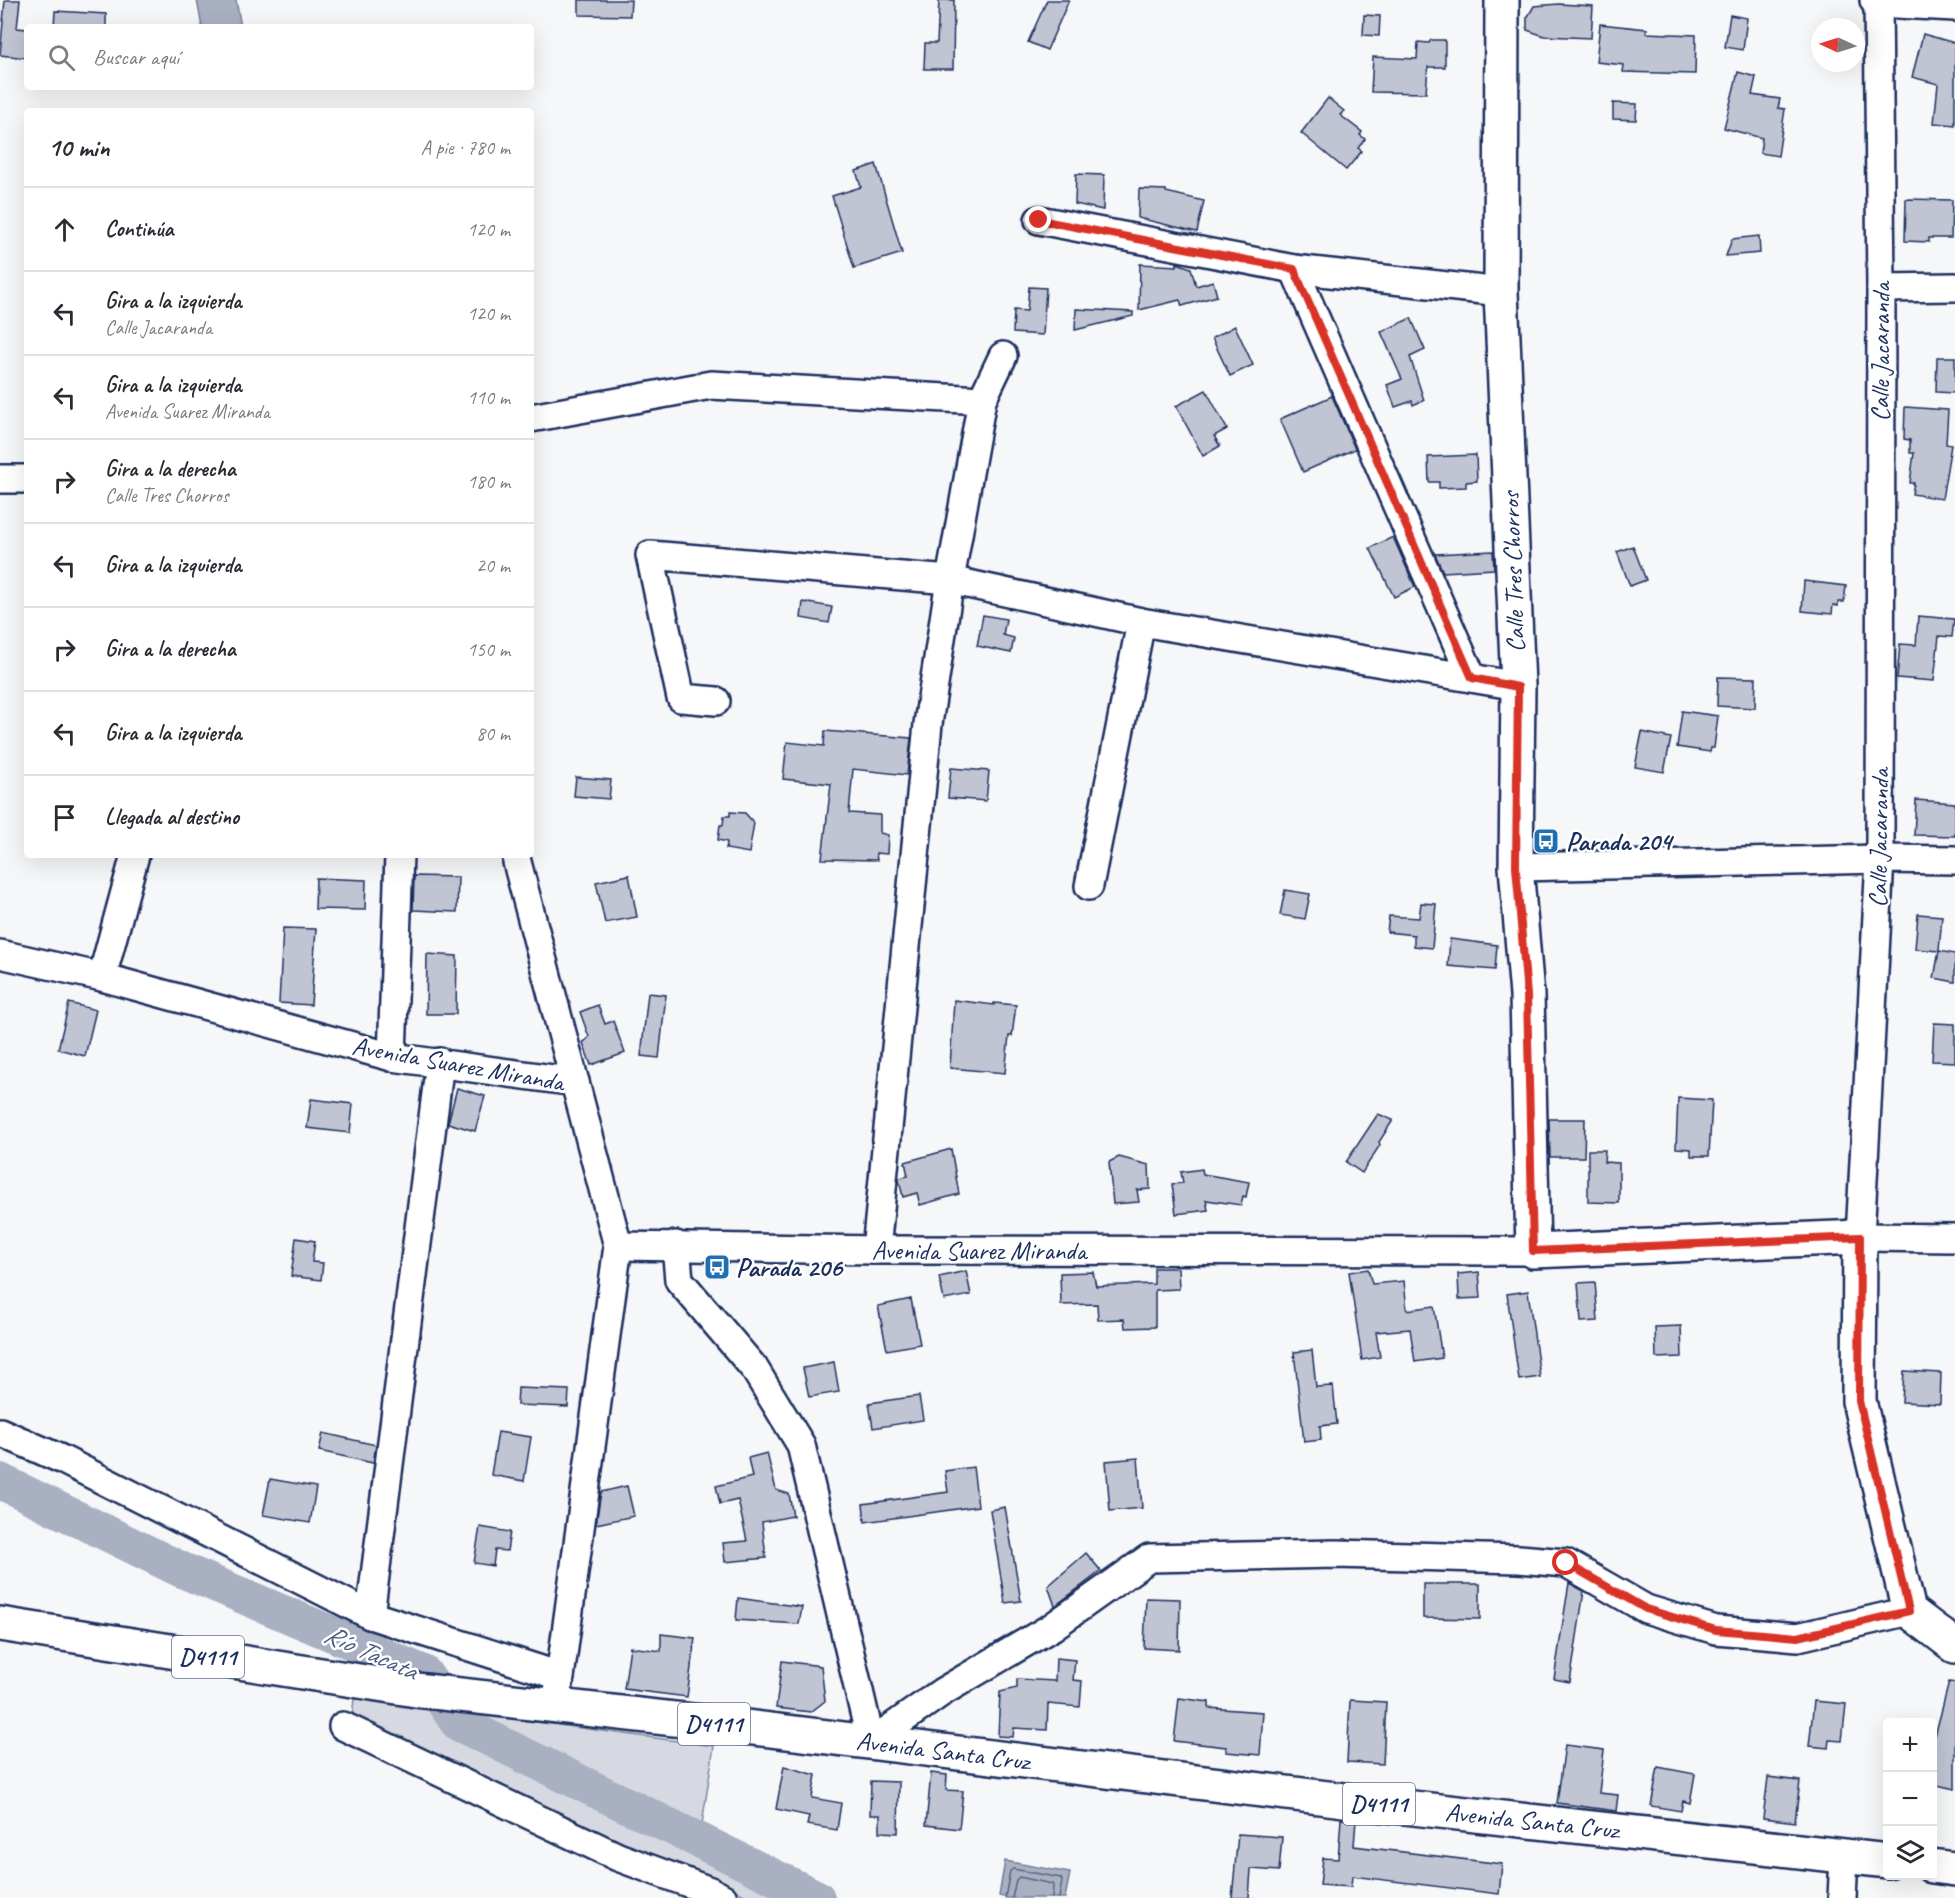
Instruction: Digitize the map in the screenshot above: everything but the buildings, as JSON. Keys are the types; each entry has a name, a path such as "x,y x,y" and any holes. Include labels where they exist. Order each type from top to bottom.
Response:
{"main road":[{"name":"Calle Tres Chorros","path":"1503,0 1501,292 1518,687 1516,867 1527,995 1533,1251"},
{"path":"1878,0 1955,4"},
{"name":"Avenida Suarez Miranda","path":"1533,1251 1860,1237"},
{"name":"Calle Jacaranda","path":"1860,1237 1859,1401 1909,1611"},
{"path":"1909,1611 1955,1646"},
{"name":"Avenida Santa Cruz","path":"0,1624 416,1690 471,1696 558,1691 871,1742 1423,1809 1883,1861"},
{"path":"1937,1867 1955,1869"}],"street":[{"name":"Calle Jacaranda","path":"1860,1237 1880,859 1881,288 1878,0"},
{"path":"1039,220 1294,269 1501,292"},
{"path":"1294,269 1472,678"},
{"path":"1881,288 1955,287"},
{"path":"876,1250 928,724 950,580 982,400 1003,356"},
{"path":"534,417 711,384 982,400"},
{"path":"0,479 24,479"},
{"path":"716,701 681,698 650,555 950,580 1141,622 1518,687"},
{"path":"1089,886 1141,622"},
{"path":"102,977 134,858"},
{"path":"392,1057 399,858"},
{"path":"1516,867 1880,859 1955,860"},
{"path":"517,862 575,1082"},
{"name":"Avenida Suarez Miranda","path":"0,954 102,977 392,1057 575,1082 618,1246 676,1245 876,1250 1533,1251"},
{"path":"370,1615 440,1062"},
{"name":"Avenida Suarez Miranda","path":"1860,1237 1955,1238"},
{"path":"676,1245 679,1280 754,1368 801,1445 871,1742 942,1692 1052,1627 1149,1558 1336,1554 1519,1559 1566,1563 1646,1609 1716,1630 1798,1637 1909,1611"},
{"path":"0,1432 61,1459 370,1615 558,1691 618,1246"},
{"path":"343,1726 618,1857 723,1898"},
{"path":"1842,1898 1844,1856"}],"shaded area":[{"path":"354,1698 442,1710 446,1725 792,1898 750,1898 718,1882 623,1848 352,1719"},
{"path":"470,1713 714,1746 702,1824"}],"water":[{"path":"197,0 236,0 240,24 201,24"},
{"path":"1005,1861 1070,1873 1065,1898 999,1896"}],"waterway":[{"name":"Río Tacata","path":"0,1481 182,1570 424,1673 458,1723 817,1898"}],"place":[{"name":"Parada 204","path":"1546,841"},
{"name":"Parada 206","path":"717,1267"}],"route":[{"path":"1039,220 1294,269 1472,678 1518,687 1516,867 1527,995 1533,1251 1860,1237 1859,1401 1909,1611 1798,1637 1716,1630 1646,1609 1566,1563"}]}
